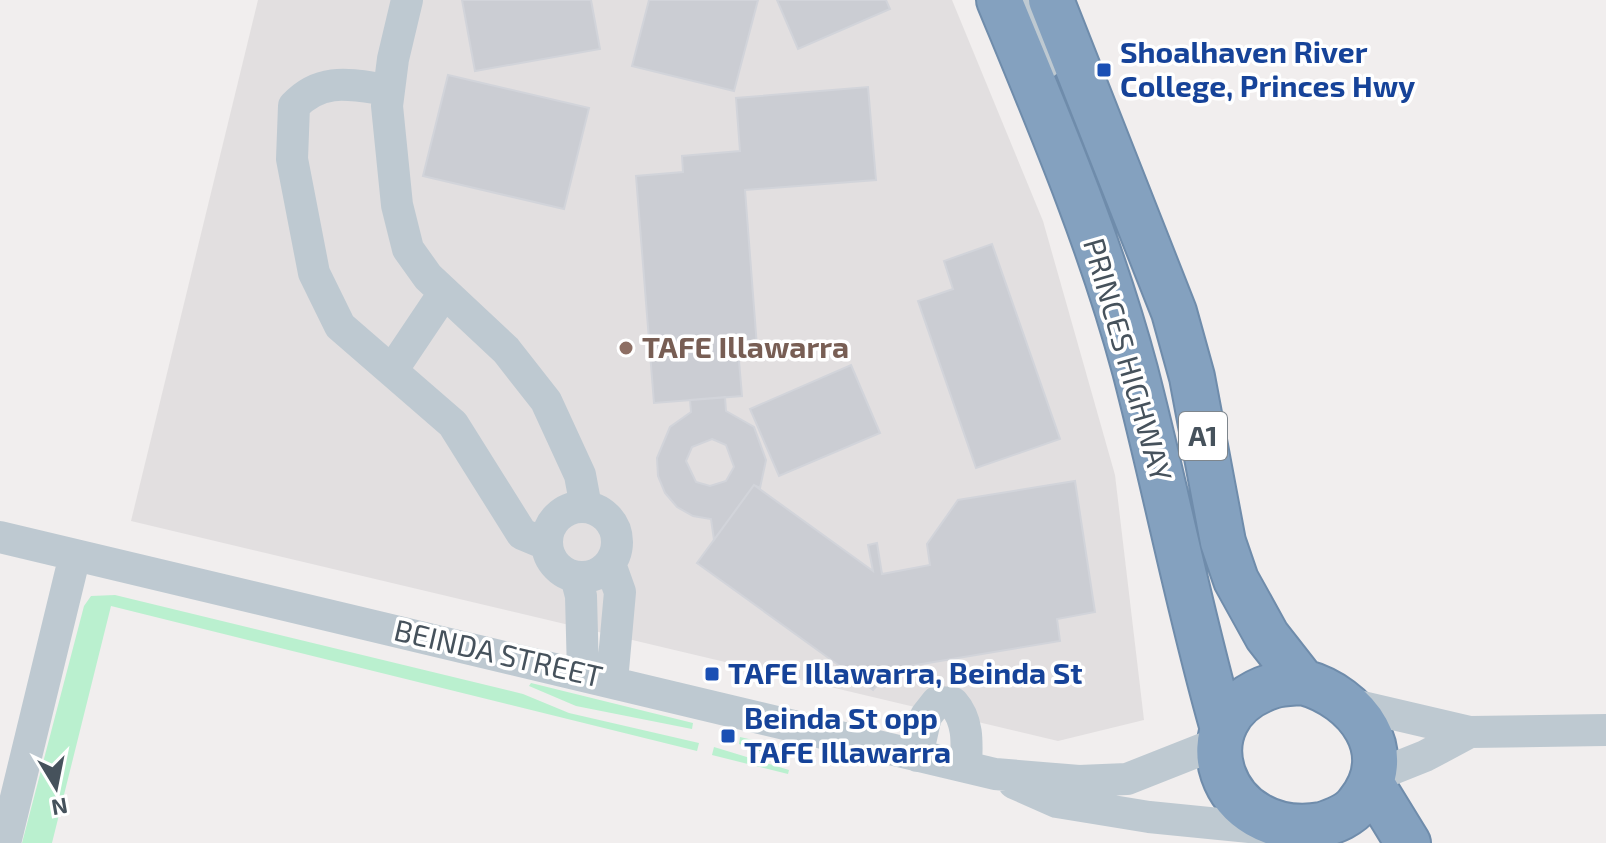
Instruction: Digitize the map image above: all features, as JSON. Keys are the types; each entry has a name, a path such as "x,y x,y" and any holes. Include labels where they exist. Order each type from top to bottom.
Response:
{"highway":[{"name":"PRINCES HIGHWAY","path":"999,0 1083,208 1135,369 1222,735"},
{"name":"PRINCES HIGHWAY","path":"1051,0 1174,312 1192,377 1223,542 1236,580 1261,627 1303,682"},
{"path":"1222,735 1233,712 1249,698 1272,686 1303,682 1328,689 1350,704 1369,733 1374,781 1408,843"},
{"name":"A1","path":"1222,735 1219,764 1225,790 1252,822 1282,835"},
{"path":"1282,835 1306,831 1354,810 1374,781"}],"street":[{"path":"407,0 388,90 397,205 408,249 444,293 506,350 546,401 580,475 586,507"},
{"path":"1026,0 1036,38 1059,93 1083,208"},
{"path":"388,90 353,85 308,91 294,106 292,159 314,273 340,326 453,424 522,534 546,544"},
{"path":"393,369 444,293"},
{"path":"586,507 598,511 615,528 616,553 610,564 595,575 576,577 555,566 546,544 553,521 562,512 586,507"},
{"name":"BEINDA STREET","path":"0,537 980,770 1079,781 1127,779 1222,735"},
{"path":"5,843 75,555"},
{"path":"598,677 620,592 610,564"},
{"path":"576,577 598,677"},
{"path":"917,756 926,716 937,702 953,703 962,713 980,770"},
{"path":"1350,704 1470,732 1606,730"},
{"path":"1374,781 1470,732"},
{"name":"BEINDA STREET","path":"980,770 1057,802 1282,835"}],"shaded area":[{"name":"TAFE Illawarra","path":"258,0 952,0 1043,221 1115,475 1144,720 1058,741 131,521"}],"green space":[{"path":"115,595 523,694 569,713 699,743 697,751 111,606 52,843 22,843 84,606 91,596"},
{"path":"531,683 693,723 692,729 576,706 529,686"},
{"path":"740,737 792,749 789,761 739,744"},
{"path":"714,747 789,770 788,774 712,755"}],"building":[{"path":"462,0 591,0 600,49 475,71"},
{"path":"649,0 758,0 734,91 632,66"},
{"path":"777,0 886,0 890,9 798,49"},
{"path":"448,75 589,108 564,209 423,176"},
{"path":"868,87 876,180 745,190 757,347 738,349 742,396 654,403 636,176 683,172 682,156 740,151 736,98"},
{"path":"992,244 1060,439 976,468 918,301 953,289 944,261"},
{"path":"851,365 880,433 779,476 750,409"},
{"path":"725,397 726,411 754,427 766,460 760,488 754,485 714,540 711,519 693,516 677,507 665,493 658,476 657,458 670,427 691,412 690,400","holes":["712,439 726,445 734,467 726,481 710,486 696,482 686,461 692,447"]},
{"path":"1075,481 1095,612 1057,619 1060,641 892,669 873,690 697,563 754,485 873,571 868,545 877,543 882,574 930,565 927,544 958,500"}],"place":[{"name":"Shoalhaven River College, Princes Hwy","path":"1104,70"},
{"name":"TAFE Illawarra","path":"626,348"},
{"name":"TAFE Illawarra, Beinda St","path":"712,674"},
{"name":"Beinda St opp TAFE Illawarra","path":"728,736"}]}
